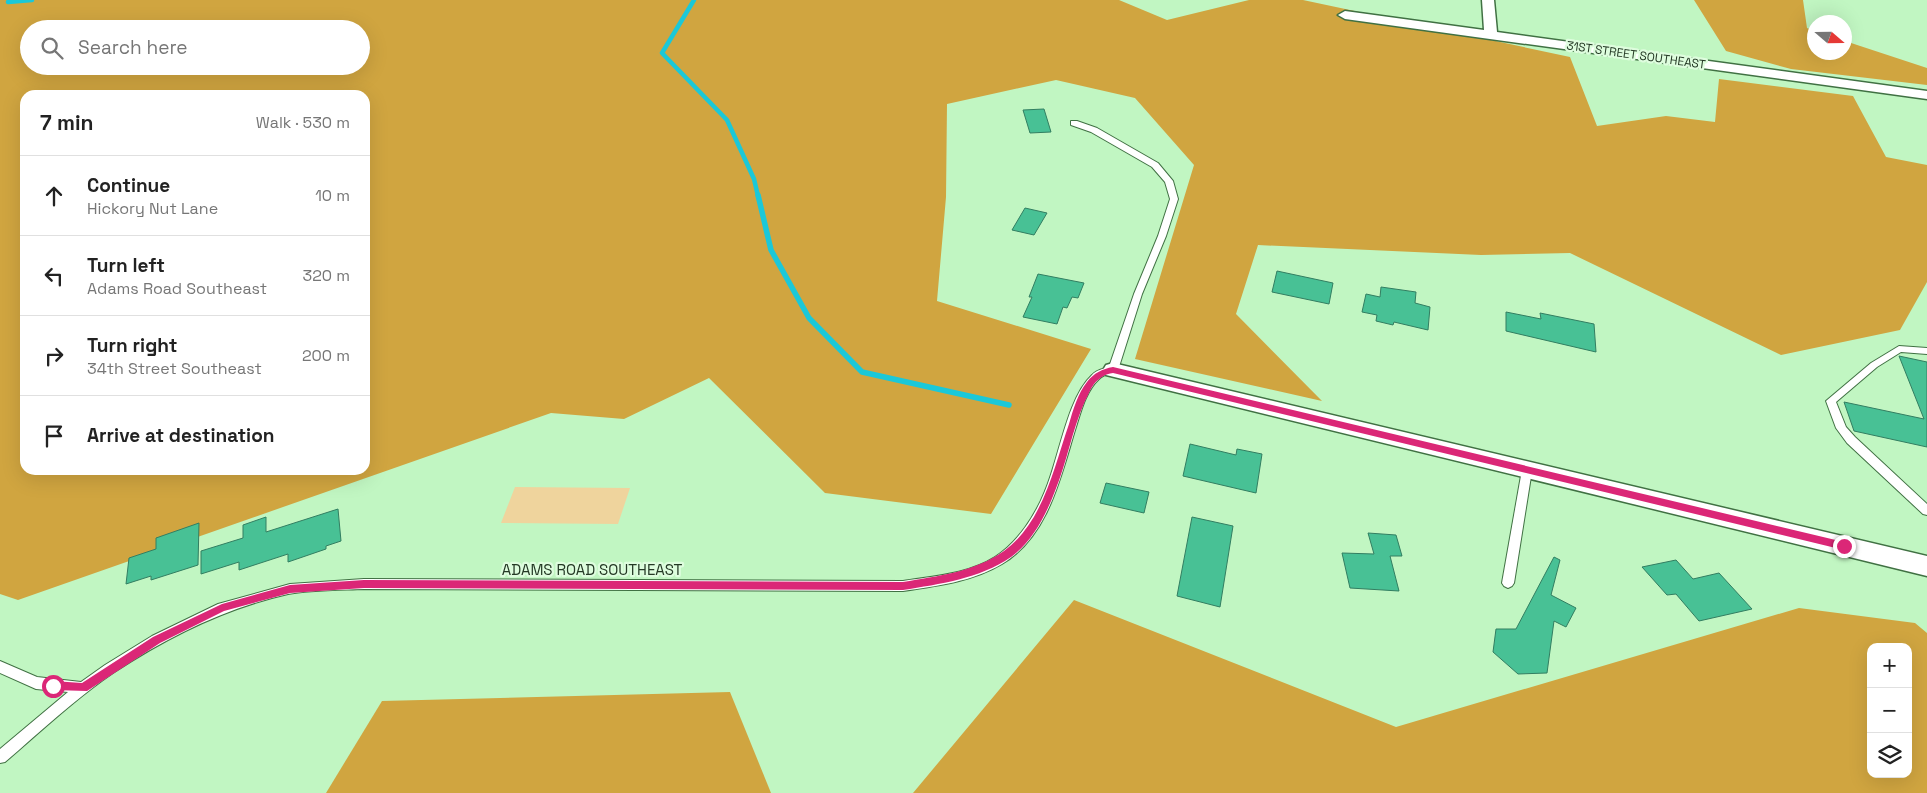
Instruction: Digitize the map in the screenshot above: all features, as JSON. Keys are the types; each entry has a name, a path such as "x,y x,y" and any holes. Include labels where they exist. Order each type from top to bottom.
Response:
{"street":[{"path":"1488,0 1490,34"},
{"name":"31ST STREET SOUTHEAST","path":"1345,15 1927,95"},
{"path":"1113,370 1927,566"}],"lane":[{"path":"1074,123 1094,130 1155,165 1169,181 1174,199 1162,236 1138,294 1113,370"},
{"path":"1927,352 1899,349 1874,366 1831,401 1841,428 1846,434 1927,510"},
{"name":"ADAMS ROAD SOUTHEAST","path":"0,757 83,688 156,640 222,608 290,589 364,584 903,586 946,579 984,568 1009,553 1036,522 1050,492 1078,409 1090,383 1103,372 1113,370"},
{"path":"1508,582 1527,470"},
{"path":"0,667 36,683 83,688"}],"shaded area":[{"path":"0,0 1119,0 1167,20 1249,0 1303,0 1570,57 1597,126 1666,116 1715,122 1719,79 1853,96 1886,157 1927,165 1927,282 1900,330 1781,355 1570,253 1481,255 1258,245 1236,314 1322,401 1135,359 1194,165 1135,98 1056,80 947,104 946,197 937,301 1091,349 991,514 825,493 709,378 624,419 551,413 18,600 0,594"},
{"path":"1694,0 1803,0 1807,28 1807,60 1852,60 1852,43 1927,68 1927,85 1791,69 1726,51"},
{"path":"515,487 630,488 618,524 501,523"},
{"path":"1074,600 1396,727 1799,608 1915,623 1927,633 1927,793 913,793"},
{"path":"730,692 771,793 326,793 382,701"}],"building":[{"path":"1044,109 1051,132 1030,133 1023,110"},
{"path":"1025,208 1047,213 1034,235 1012,230"},
{"path":"1277,271 1333,283 1329,304 1272,292"},
{"path":"1038,274 1084,283 1078,298 1072,297 1067,308 1063,307 1057,324 1023,317 1032,297 1029,297"},
{"path":"1381,287 1416,292 1415,303 1430,307 1428,330 1394,322 1393,325 1376,321 1377,315 1362,312 1366,294 1380,297"},
{"path":"1506,312 1541,319 1540,313 1594,324 1596,352 1506,331"},
{"path":"1899,356 1927,362 1927,447 1854,431 1844,402 1924,419"},
{"path":"1190,444 1236,455 1237,449 1262,454 1256,493 1183,476"},
{"path":"1106,483 1149,492 1144,513 1100,503"},
{"path":"338,509 341,541 326,546 326,549 288,562 288,554 239,570 239,562 201,574 201,551 243,538 243,525 266,517 266,532"},
{"path":"1192,517 1233,526 1220,607 1177,596"},
{"path":"199,523 198,565 151,580 151,576 126,584 129,558 156,549 156,538"},
{"path":"1368,533 1396,535 1402,556 1390,556 1399,591 1350,588 1342,553 1374,554"},
{"path":"1554,557 1560,560 1551,595 1576,608 1566,627 1554,621 1547,673 1518,674 1493,652 1496,629 1516,629"},
{"path":"1676,560 1693,579 1719,573 1752,609 1699,621 1676,594 1667,595 1642,567"}],"waterway":[{"path":"8,2 32,0"},
{"path":"694,0 662,53 727,120 754,179 758,196"},
{"path":"758,195 771,250 809,318 862,372 1009,405"}],"route":[{"path":"53,686 83,688 156,640 222,608 290,589 364,584 903,586 946,579 984,568 1009,553 1036,522 1050,492 1078,409 1090,383 1103,372 1113,370 1844,546"}]}
